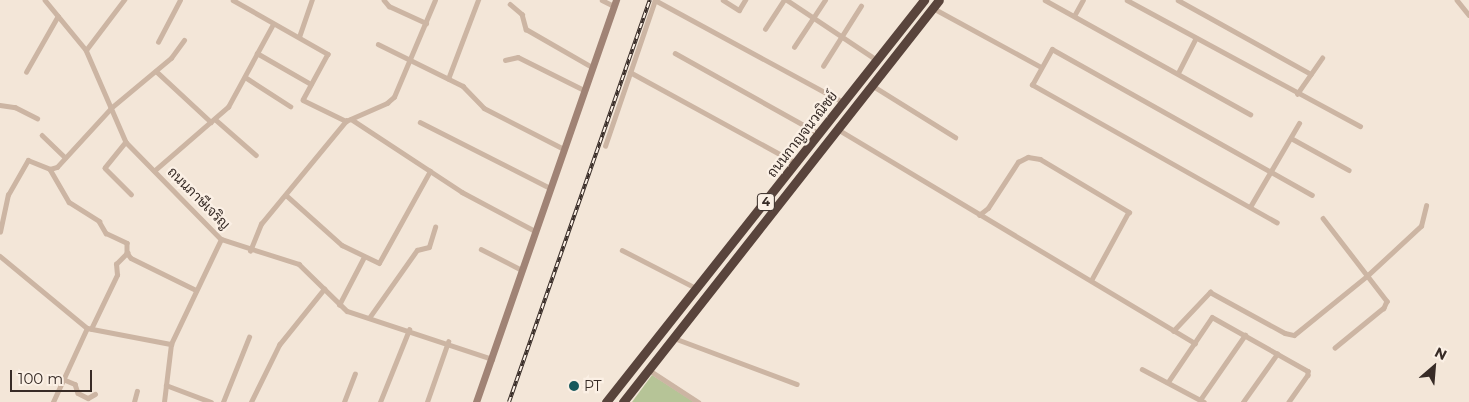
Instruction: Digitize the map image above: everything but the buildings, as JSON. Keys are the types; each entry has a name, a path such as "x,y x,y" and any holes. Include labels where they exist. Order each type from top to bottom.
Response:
{"highway":[{"name":"ถนนกาญจนวณิชย์","path":"606,402 820,134 924,0"},
{"name":"ถนนกาญจนวณิชย์","path":"623,402 874,86 939,0"}],"street":[{"name":"ถนนภาษีเจริญ","path":"45,0 86,50 126,142 221,239 250,250 299,264 339,305 369,318 448,342 492,359"},
{"path":"86,50 124,0"},
{"path":"158,42 180,0"},
{"path":"233,0 328,54 303,100 346,121"},
{"path":"299,37 312,0"},
{"path":"384,0 389,6 426,23"},
{"path":"250,250 261,224 346,121 392,99 435,0"},
{"path":"448,79 478,0"},
{"path":"476,402 615,3 602,0"},
{"path":"605,146 655,0 844,103"},
{"path":"723,0 739,10 745,0"},
{"path":"765,29 786,0 877,60"},
{"path":"794,47 825,0"},
{"path":"1045,0 1250,114"},
{"path":"1074,16 1082,0"},
{"path":"1127,0 1297,94 1360,126"},
{"path":"1178,0 1311,74"},
{"path":"1457,0 1469,15"},
{"path":"510,4 522,14 526,29 592,67"},
{"path":"823,66 861,6"},
{"path":"933,8 1041,67"},
{"path":"26,72 58,16"},
{"path":"154,170 214,121 228,107 273,24"},
{"path":"1178,73 1196,38"},
{"path":"50,169 57,167 111,108 156,71 184,40"},
{"path":"378,44 465,87 487,110 564,149"},
{"path":"1277,223 1032,85 1052,49 1312,195"},
{"path":"257,53 311,84"},
{"path":"675,53 820,134"},
{"path":"505,60 518,57 584,90"},
{"path":"1297,94 1322,58"},
{"path":"156,71 256,155"},
{"path":"630,72 797,163"},
{"path":"245,77 290,106"},
{"path":"874,86 955,136"},
{"path":"0,105 15,107 38,118"},
{"path":"351,119 430,172 535,231"},
{"path":"420,122 550,188"},
{"path":"1250,207 1299,123"},
{"path":"839,130 1195,343"},
{"path":"42,135 65,157"},
{"path":"1291,138 1350,170"},
{"path":"126,142 105,168 131,194"},
{"path":"979,215 988,208 1018,162 1028,157 1040,159 1128,212 1092,280"},
{"path":"0,232 8,196 28,160 50,169 69,202 100,221 106,233 127,244 127,253 116,264 117,275 53,402"},
{"path":"286,196 338,242 364,257 381,262 416,191 430,172"},
{"path":"1173,331 1210,292 1285,333 1294,335 1368,275 1421,226 1426,206"},
{"path":"1323,218 1386,299 1387,305 1335,348"},
{"path":"369,318 413,254 418,249 429,247 435,226"},
{"path":"164,402 171,344 221,239"},
{"path":"481,249 522,270"},
{"path":"622,250 696,288"},
{"path":"127,253 167,278 196,290"},
{"path":"0,256 89,329 171,344"},
{"path":"339,305 364,257"},
{"path":"253,402 279,345 324,289"},
{"path":"1168,382 1212,317 1308,372 1289,402"},
{"path":"380,402 409,330"},
{"path":"1142,368 1202,401 1245,335"},
{"path":"223,402 249,337"},
{"path":"674,338 797,384"},
{"path":"427,402 448,342"},
{"path":"1243,402 1278,354"},
{"path":"649,370 698,402"},
{"path":"344,402 355,374"},
{"path":"63,379 76,384 78,393 88,398 96,394"},
{"path":"166,385 211,402"},
{"path":"134,402 137,392"}],"green space":[{"path":"652,375 694,402 632,402"}],"railway":[{"path":"509,402 650,0"}],"place":[{"name":"PT","path":"574,386"}]}
